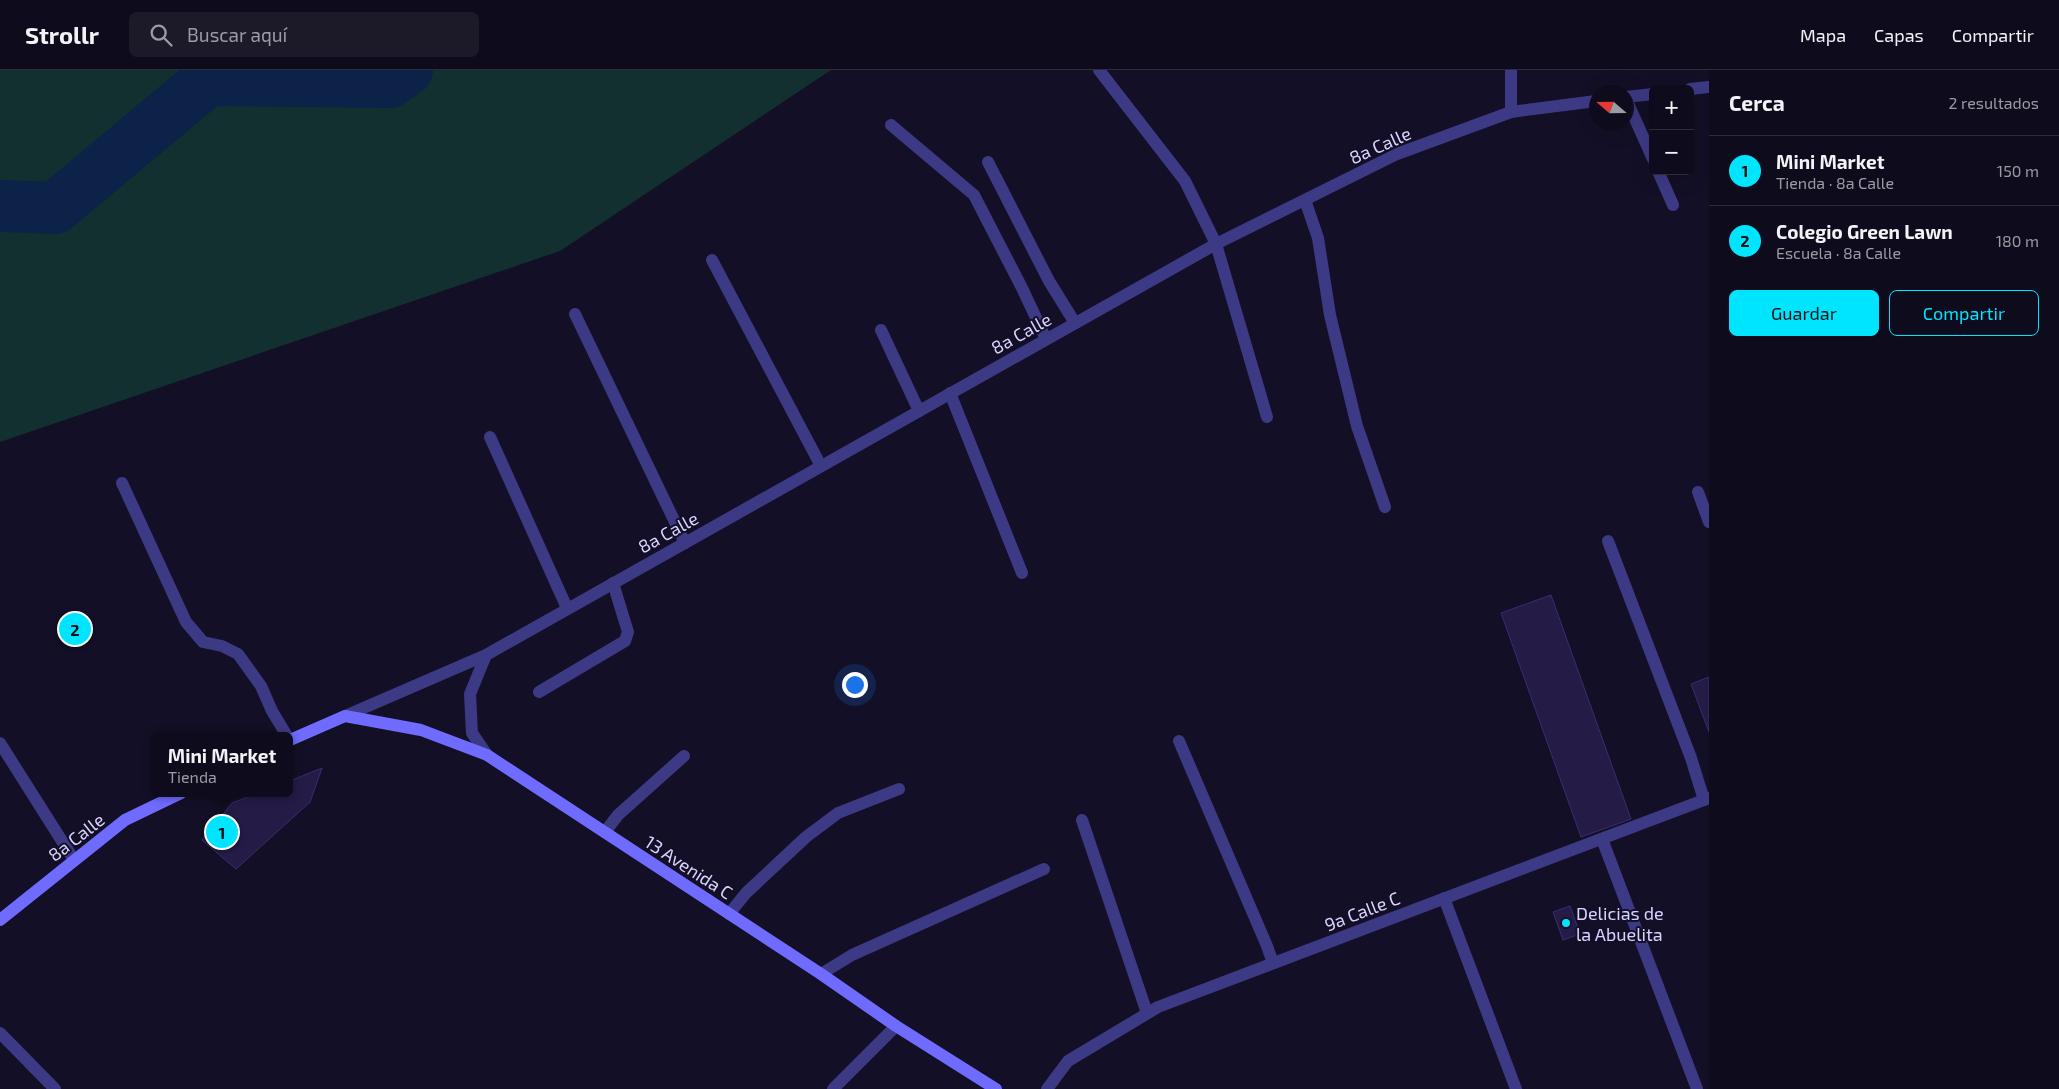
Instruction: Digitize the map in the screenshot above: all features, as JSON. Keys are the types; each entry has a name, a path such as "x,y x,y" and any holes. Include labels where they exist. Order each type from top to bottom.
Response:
{"street":[{"path":"1099,70 1185,181 1216,244 1267,417"},
{"path":"1511,70 1511,112"},
{"path":"1694,88 1709,86"},
{"path":"1634,97 1649,95"},
{"name":"8a Calle","path":"293,739 486,655 1216,244 1397,154 1511,112 1589,102"},
{"path":"1634,116 1649,149"},
{"path":"891,125 974,195 1022,288 1046,340"},
{"path":"988,162 1050,281 1075,323"},
{"path":"1660,175 1673,205"},
{"path":"1305,200 1318,238 1330,315 1357,426 1385,507"},
{"path":"712,260 821,466"},
{"path":"575,314 685,543"},
{"path":"881,330 919,411"},
{"path":"950,393 1022,573"},
{"path":"490,437 567,608"},
{"path":"122,483 186,622 203,642 222,646 238,654 261,686 272,711 285,732"},
{"path":"1698,492 1709,522"},
{"path":"1608,541 1707,799"},
{"path":"539,692 628,637 613,583"},
{"path":"486,655 470,694 472,734 487,755"},
{"name":"13 Avenida C","path":"345,716 421,730 487,755 896,1026 996,1089"},
{"path":"1178,741 1273,963"},
{"path":"0,743 74,860"},
{"path":"604,832 618,815 684,756"},
{"path":"729,914 746,893 806,837 838,813 899,790"},
{"name":"8a Calle","path":"0,920 125,820 173,797"},
{"name":"9a Calle C","path":"1047,1089 1068,1061 1158,1007 1707,799"},
{"path":"1082,820 1147,1013"},
{"path":"1602,839 1697,1089"},
{"path":"820,974 852,955 1044,869"},
{"path":"1444,898 1516,1089"},
{"path":"833,1089 896,1026"},
{"path":"0,1033 55,1089"}],"green space":[{"path":"0,70 831,70 560,251 0,442"}],"building":[{"path":"1551,595 1631,819 1581,837 1501,613"},
{"path":"1709,677 1709,732 1691,684"},
{"path":"322,768 310,802 236,869 202,840 232,803 248,797 293,797 293,780"},
{"name":"Delicias de la Abuelita","path":"1570,906 1580,934 1563,940 1553,912"}],"waterway":[{"path":"0,206 55,208 208,80 390,82 407,70"}],"place":[{"name":"Colegio Green Lawn","path":"75,629"},
{"name":"Mini Market","path":"222,832"},
{"name":"Delicias de la Abuelita","path":"1566,923"}]}
